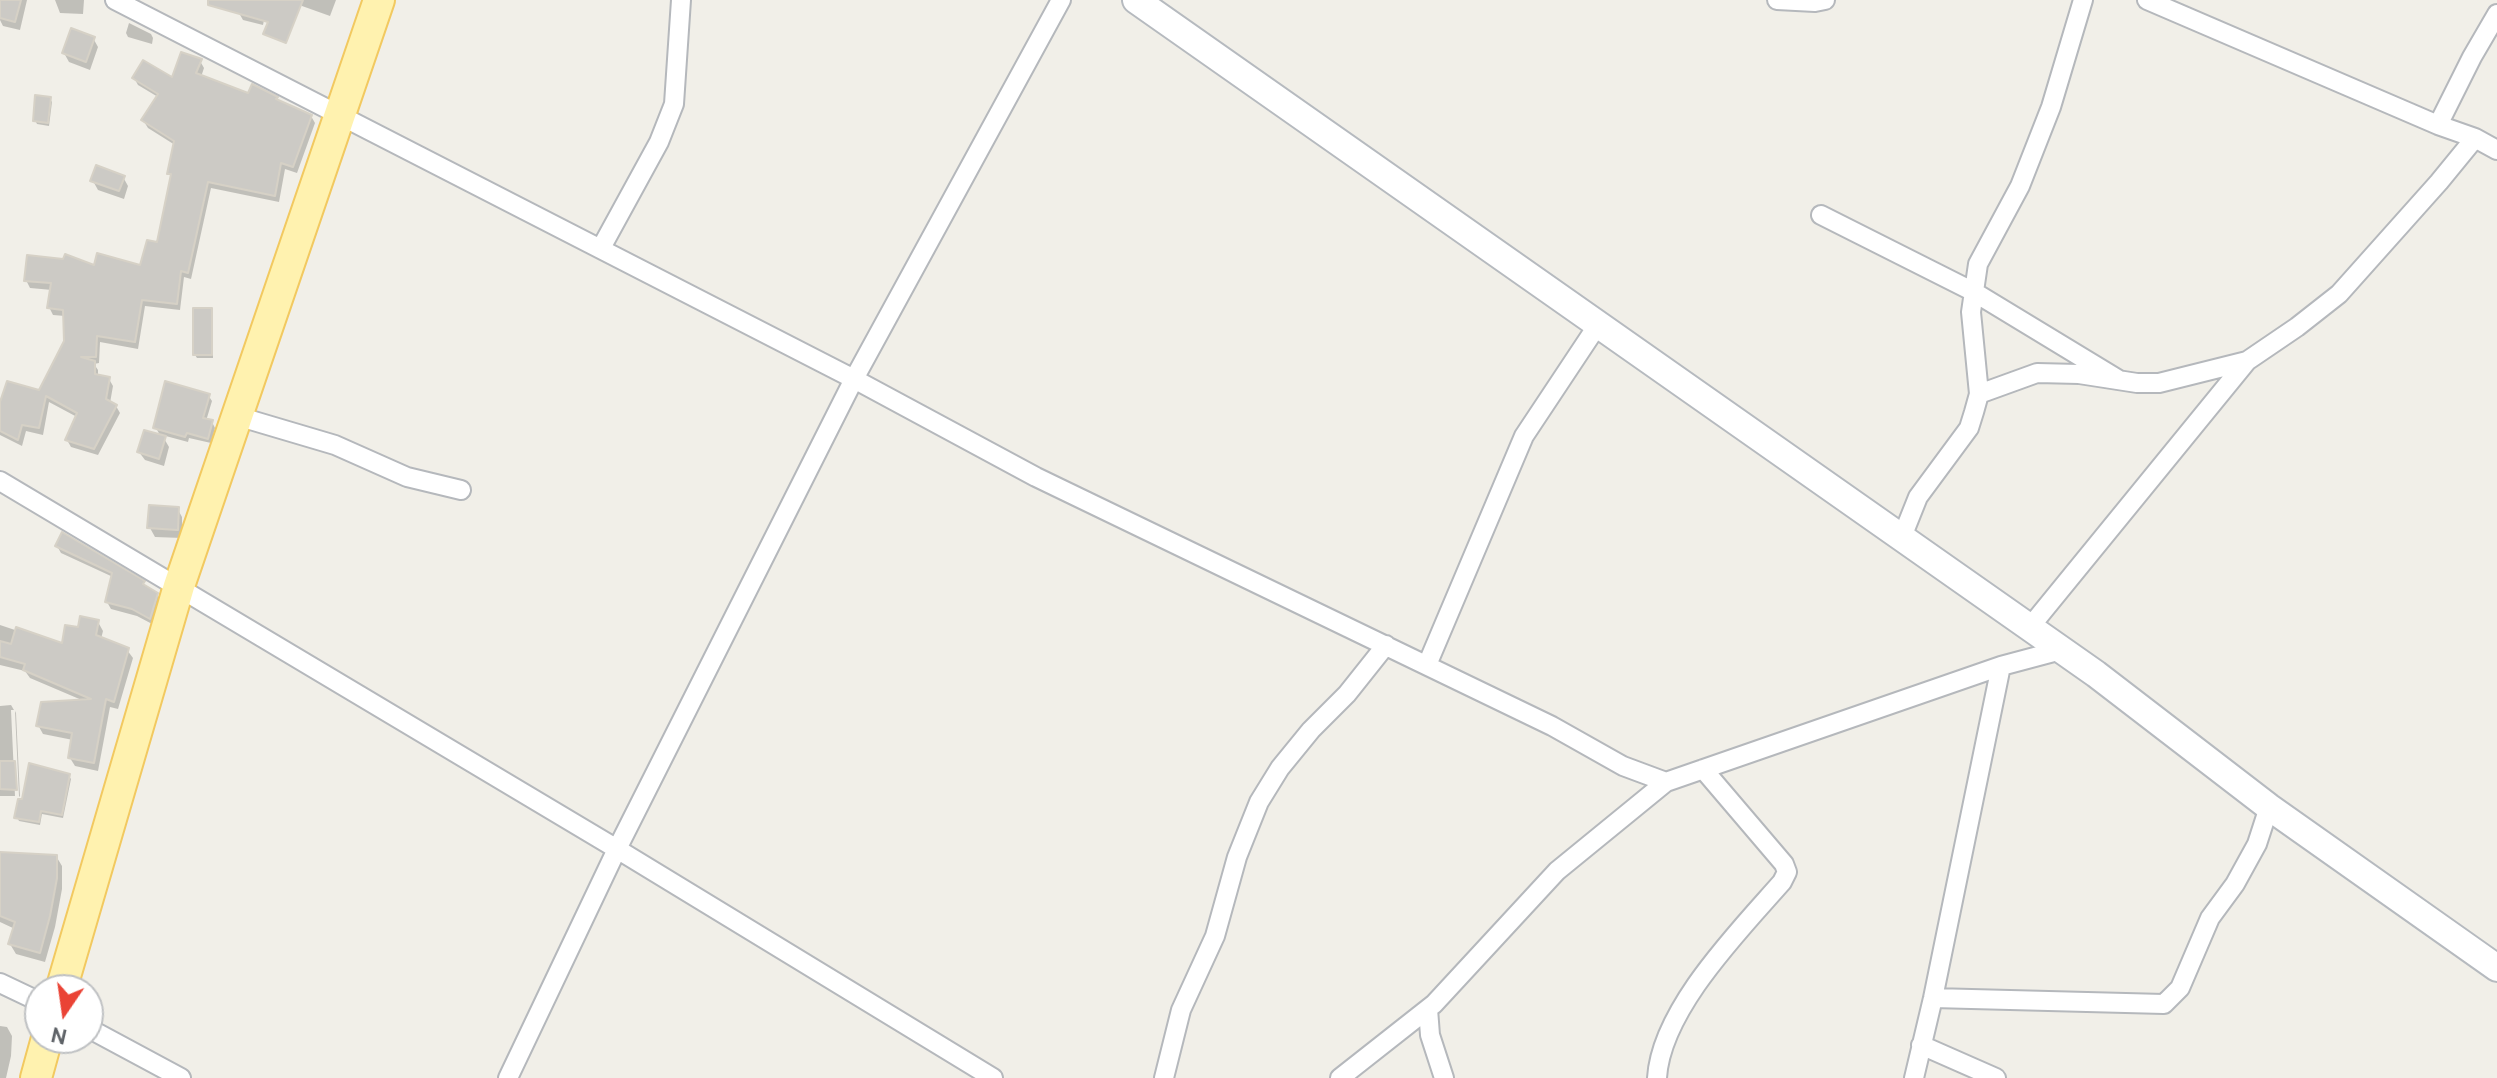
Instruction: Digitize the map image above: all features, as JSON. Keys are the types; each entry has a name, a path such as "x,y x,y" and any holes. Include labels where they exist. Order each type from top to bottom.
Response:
{"main road":[{"path":"66,974 179,586 379,0"},
{"path":"1136,0 2030,627 2269,807 2494,962"},
{"path":"36,1078 43,1054"}],"street":[{"path":"115,0 601,248 1050,484 1552,726 1623,766 1666,782"},
{"path":"601,248 659,142 674,104 681,0"},
{"path":"508,1078 617,849 854,379 1061,0"},
{"path":"1777,0 1825,0"},
{"path":"1902,537 1918,497 1969,428 1979,394 1972,327 1978,264 2020,186 2046,120 2083,0"},
{"path":"2147,0 2168,4 2497,150"},
{"path":"2438,125 2497,14"},
{"path":"2030,627 2247,361 2339,294 2475,138"},
{"path":"1821,215 1974,292 2119,380"},
{"path":"1427,665 1524,436 1599,323"},
{"path":"1979,394 2037,373 2079,374 2159,383 2247,361"},
{"path":"237,416 335,445 407,477 461,490"},
{"path":"0,481 617,849 993,1078"},
{"path":"1164,1078 1181,1010 1215,936 1237,857 1259,802 1280,768 1311,730 1347,694 1386,645"},
{"path":"1340,1078 1428,1009 1557,871 1666,782 2001,666 2061,650"},
{"path":"1914,1078 2001,666"},
{"path":"1657,1078 1659,1058 1696,984 1782,882 1787,872 1784,864 1703,769"},
{"path":"1933,998 2164,1004 2180,988 2210,918 2235,884 2257,844 2269,807"},
{"path":"0,983 24,994"},
{"path":"1428,1009 1430,1035 1444,1078"},
{"path":"104,1037 181,1078"},
{"path":"1921,1045 1996,1078"}],"building":[{"path":"0,0 21,0 15,22 0,18"},
{"path":"208,0 303,0 286,43 263,34 268,22 208,5"},
{"path":"71,28 95,37 86,62 62,53"},
{"path":"181,52 202,59 196,73 248,93 252,84 312,115 293,167 281,163 275,196 208,182 188,273 181,271 177,304 142,300 135,342 97,336 96,357 81,357 95,361 95,374 110,377 106,399 117,405 94,449 65,440 77,413 46,396 39,428 22,425 18,440 0,431 0,402 7,381 39,390 64,341 63,310 47,308 51,283 24,281 27,255 63,259 65,254 94,265 97,253 140,265 147,240 157,242 171,174 167,174 174,141 141,120 158,94 132,78 143,60 172,77"},
{"path":"35,95 51,97 48,123 33,121"},
{"path":"96,165 125,176 119,191 90,181"},
{"path":"193,308 212,308 212,355 193,355"},
{"path":"165,381 210,394 203,418 213,420 208,439 187,433 185,437 153,428"},
{"path":"144,430 166,436 159,459 137,452"},
{"path":"149,505 179,507 178,530 147,528"},
{"path":"62,532 145,581 143,584 158,593 150,619 132,609 105,602 112,573 55,546"},
{"path":"80,616 99,620 96,635 129,648 114,702 106,699 94,763 68,758 72,733 36,726 41,702 91,699 23,670 25,664 0,657 0,641 11,644 16,627 62,643 65,625 78,627"},
{"path":"0,761 15,761 17,790 0,789"},
{"path":"29,763 70,774 62,815 41,811 39,822 14,818 18,799 22,799"},
{"path":"0,852 57,855 57,878 40,953 8,944 15,922 0,916"}]}
